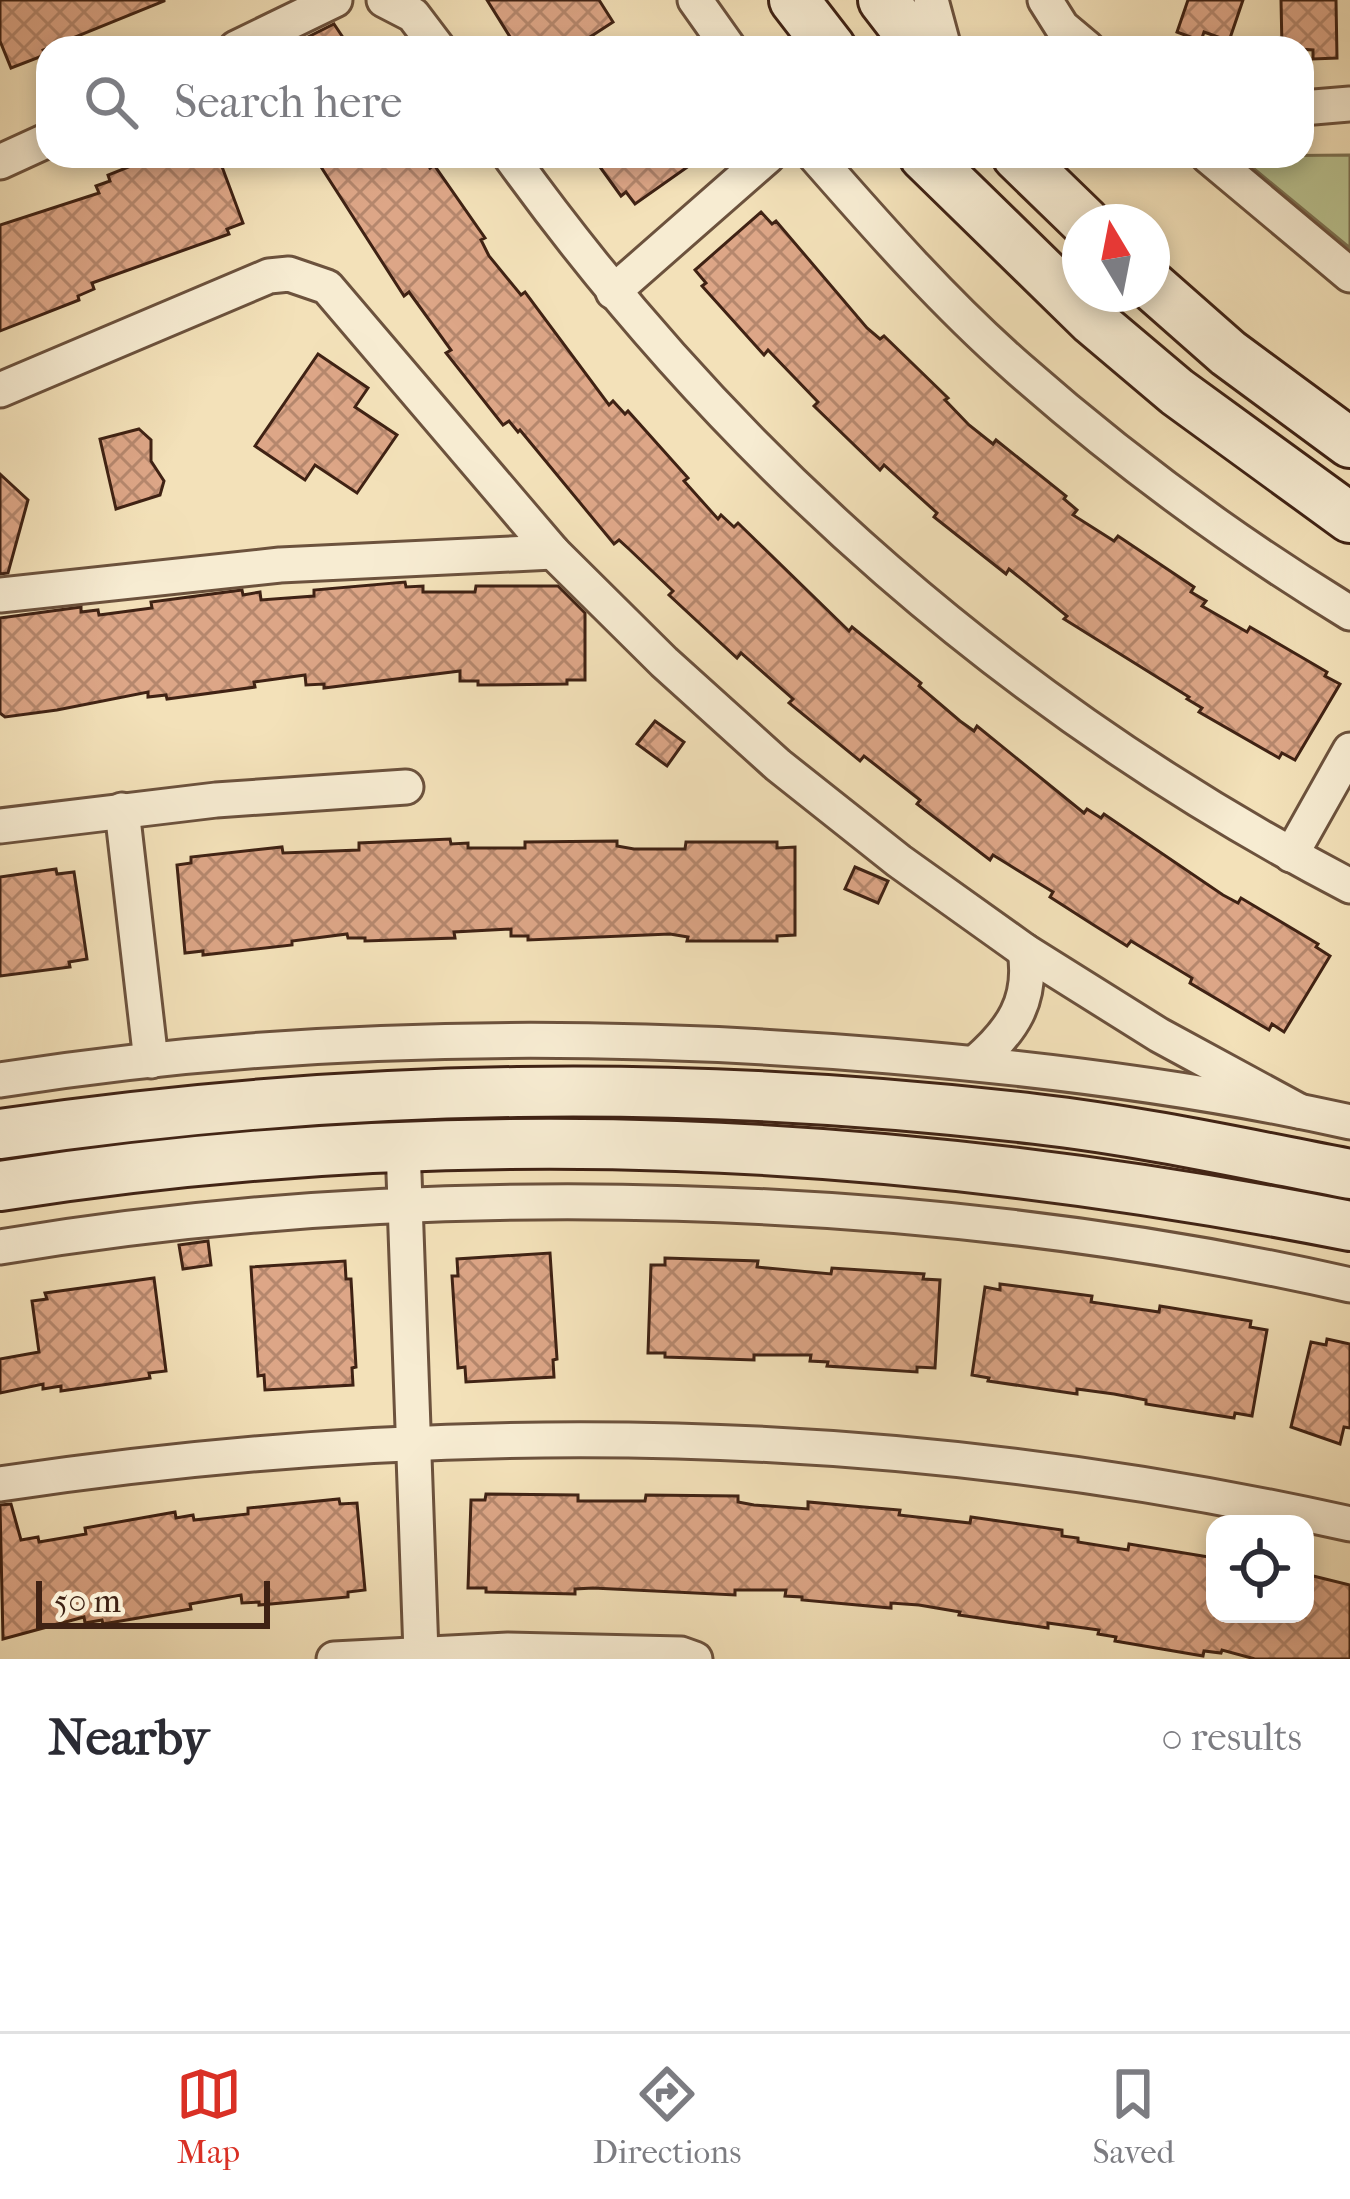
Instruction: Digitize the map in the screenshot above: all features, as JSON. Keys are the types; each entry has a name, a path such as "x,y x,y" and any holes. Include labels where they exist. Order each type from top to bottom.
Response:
{"street":[{"path":"261,36 335,0"},
{"path":"385,0 413,15 429,36"},
{"path":"694,0 720,36"},
{"path":"794,0 822,36"},
{"path":"883,0 911,36"},
{"path":"931,0 941,36"},
{"path":"1045,0 1073,36"},
{"path":"1314,107 1350,104"},
{"path":"0,162 36,146"},
{"path":"519,168 613,292 761,456 925,605 1102,739 1350,886"},
{"path":"613,292 754,168"},
{"path":"826,168 901,254 1016,366 1139,470 1270,564 1350,613"},
{"path":"936,168 1110,336 1264,459 1350,518"},
{"path":"1029,168 1066,204"},
{"path":"1222,168 1350,275"},
{"path":"0,390 249,282 289,274 309,278 342,301 553,553 778,765 899,861 1025,951 1160,1035 1299,1111"},
{"path":"1170,302 1228,353 1350,442"},
{"path":"0,595 280,565 553,553"},
{"path":"1291,855 1350,750"},
{"path":"0,826 122,810 406,787"},
{"path":"122,810 151,1061"},
{"path":"975,1063 1013,1025 1024,1001 1029,976 1025,951"},
{"path":"0,1080 151,1061 357,1045 563,1040 770,1046 975,1063 1134,1083 1350,1122"},
{"path":"0,1134 237,1105 398,1092 720,1094 882,1103 1041,1119 1350,1174"},
{"path":"0,1186 240,1156 403,1146 610,1143 886,1156 1046,1173 1350,1226"},
{"path":"403,1146 421,1653"},
{"path":"0,1246 220,1219 405,1207 590,1203 775,1209 959,1223 1143,1247 1350,1285"},
{"path":"0,1484 138,1464 413,1440 604,1438 842,1447 986,1460 1127,1480 1350,1524"},
{"path":"334,1659 595,1651 681,1654 695,1659"}],"green space":[{"path":"1314,155 1350,155 1350,248 1253,168 1314,168"}],"building":[{"path":"0,0 164,0 78,36 36,36 36,58 11,68 0,41"},
{"path":"487,0 599,0 613,22 591,36 510,36"},
{"path":"1188,0 1243,0 1231,36 1177,32"},
{"path":"1281,0 1336,0 1337,58 1314,59 1314,36 1282,36"},
{"path":"334,24 342,36 310,36"},
{"path":"126,168 222,168 243,223 227,229 229,234 92,283 94,289 78,296 79,300 0,331 0,225 99,193 96,186 110,181 108,175"},
{"path":"322,168 436,168 485,238 481,240 489,256 521,295 525,292 609,405 613,401 625,414 628,411 718,519 721,515 734,527 738,523 849,631 852,627 960,721 974,731 977,726 1084,813 1087,809 1101,818 1104,814 1223,895 1238,903 1241,898 1318,944 1330,956 1284,1032 1272,1024 1269,1030 1131,941 1127,946 1092,924 1050,897 1053,892 993,855 990,860 864,756 860,761 789,703 793,699 741,653 737,658 619,540 614,544 520,430 509,421 503,425 446,353 451,350 409,292 404,296"},
{"path":"601,168 686,168 635,204 626,192 621,196"},
{"path":"761,212 772,224 776,221 867,328 880,339 884,336 969,425 993,444 996,440 1066,496 1077,510 1073,515 1114,541 1118,536 1194,587 1191,592 1206,601 1202,606 1247,632 1250,627 1340,684 1295,760 1282,753 1279,758 1199,712 1202,708 1189,697 1064,619 1067,616 1009,569 1006,574 934,517 937,513 884,465 880,470 814,406 818,402 768,350 764,355 702,286 706,283 695,270"},
{"path":"318,354 368,388 355,407 397,435 357,493 315,465 305,480 255,446"},
{"path":"139,429 151,440 151,461 164,481 160,495 116,509 100,439"},
{"path":"0,474 28,500 8,573 0,574"},
{"path":"405,582 406,587 423,586 423,592 475,592 476,586 558,586 585,613 585,680 478,685 478,681 460,681 460,671 324,688 324,684 306,685 305,675 167,699 166,695 148,697 148,692 57,710 5,717 0,713 0,618 81,607 81,612 98,610 99,615 152,608 151,602 242,590 243,595 260,592 261,600"},
{"path":"655,721 684,742 667,766 637,744"},
{"path":"450,839 451,844 468,843 468,848 617,841 617,846 634,849 685,849 686,842 777,842 777,848 795,847 795,935 777,936 777,941 687,941 688,937 670,934 528,940 528,936 511,936 511,929 454,932 455,938 365,941 347,934 292,941 292,945 185,953 177,865 191,863 191,857 282,847 283,853 359,850 359,843"},
{"path":"855,867 888,881 878,903 845,889"},
{"path":"56,869 57,874 74,872 87,959 69,962 70,967 0,976 0,877"},
{"path":"208,1241 211,1265 183,1269 179,1245"},
{"path":"550,1253 554,1377 466,1382 465,1367 458,1368 452,1276 458,1276 457,1259"},
{"path":"665,1258 758,1261 757,1267 831,1274 832,1268 924,1274 923,1279 940,1280 935,1368 917,1367 917,1372 827,1366 828,1362 810,1361 811,1355 754,1355 754,1360 648,1353 651,1265 665,1265"},
{"path":"345,1261 346,1279 351,1279 353,1385 265,1390 264,1375 258,1376 251,1267"},
{"path":"154,1278 166,1371 149,1373 150,1378 61,1391 61,1386 43,1389 43,1384 0,1393 0,1359 39,1352 32,1301 47,1299 45,1293"},
{"path":"1000,1284 1092,1296 1091,1302 1159,1312 1160,1306 1251,1321 1250,1327 1267,1330 1252,1416 1235,1413 1234,1418 1114,1394 1077,1389 1077,1394 972,1375 985,1287 1000,1290"},
{"path":"1327,1339 1350,1344 1350,1428 1344,1427 1340,1444 1291,1427 1311,1342 1326,1345"},
{"path":"486,1494 578,1495 578,1501 645,1501 646,1495 738,1496 738,1502 754,1505 808,1509 808,1502 1062,1530 1062,1536 1078,1538 1078,1542 1128,1550 1129,1544 1206,1557 1206,1623 1314,1623 1314,1576 1350,1585 1350,1659 1255,1659 1222,1650 1204,1651 1203,1656 1115,1641 1116,1637 1098,1634 1099,1630 1048,1623 1048,1628 919,1605 891,1603 891,1608 802,1600 785,1596 786,1590 735,1590 735,1595 593,1588 575,1589 575,1594 486,1592 486,1588 468,1588 471,1500 485,1500"},
{"path":"339,1499 340,1504 357,1503 365,1590 348,1592 348,1597 259,1605 242,1603 241,1595 103,1624 102,1620 85,1623 84,1617 3,1639 0,1505 11,1504 21,1540 38,1537 39,1542 86,1534 85,1528 175,1512 176,1518 193,1515 194,1520 248,1514 248,1508"}]}
